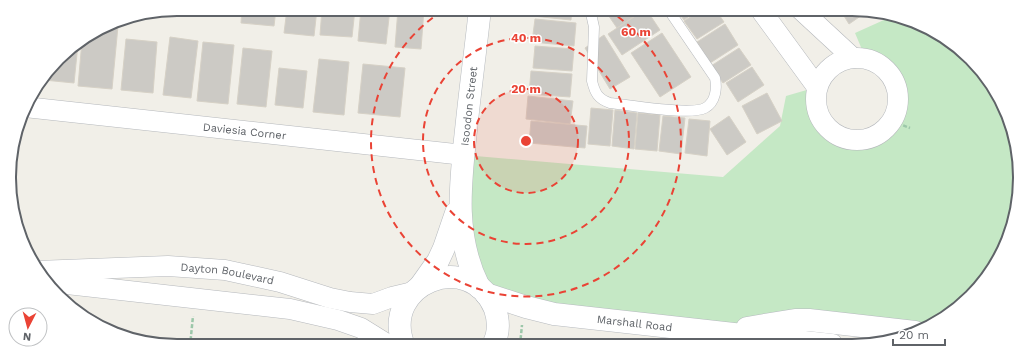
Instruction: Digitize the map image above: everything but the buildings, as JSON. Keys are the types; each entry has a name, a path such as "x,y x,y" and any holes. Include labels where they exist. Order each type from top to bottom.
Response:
{"main road":[{"name":"Isoodon Street","path":"479,16 460,204 462,239 472,275 492,303 498,322 495,339"},
{"name":"Isoodon Street","path":"402,339 399,329 402,309 407,300 438,260 460,204"},
{"name":"Marshall Road","path":"417,288 440,277 450,277 470,282 482,291 526,307 554,314 781,339"},
{"path":"721,332 795,320 809,320 901,330"}],"street":[{"path":"765,16 817,87"},
{"path":"808,16 853,58"},
{"path":"853,58 866,59 879,64 890,74 896,85 898,97 897,110 901,125 884,130 873,138 860,141 847,140 835,135 824,126 817,114 815,100 817,87 822,76 830,67 841,61 853,58"},
{"name":"Daviesia Corner","path":"32,108 464,155"},
{"name":"Dayton Boulevard","path":"45,271 168,266 218,270 253,275 330,298 373,304 417,288"},
{"path":"55,283 290,309 338,320 361,328 379,339"}],"lane":[{"path":"592,16 594,27 592,81 594,90 598,97 610,103 684,111 700,109 706,107 712,102 717,86 715,78 673,16"}],"path":[{"path":"191,339 193,316"}],"green space":[{"path":"885,20 913,28 941,43 966,63 980,79 1001,116 1012,156 1013,188 1010,209 1001,239 980,276 966,292 941,312 913,327 901,330 809,320 721,332 559,315 470,282 464,155 723,177 780,126 786,96 817,87 815,100 817,114 835,135 847,140 873,138 902,119 902,88 890,74 866,59 855,33"}]}
